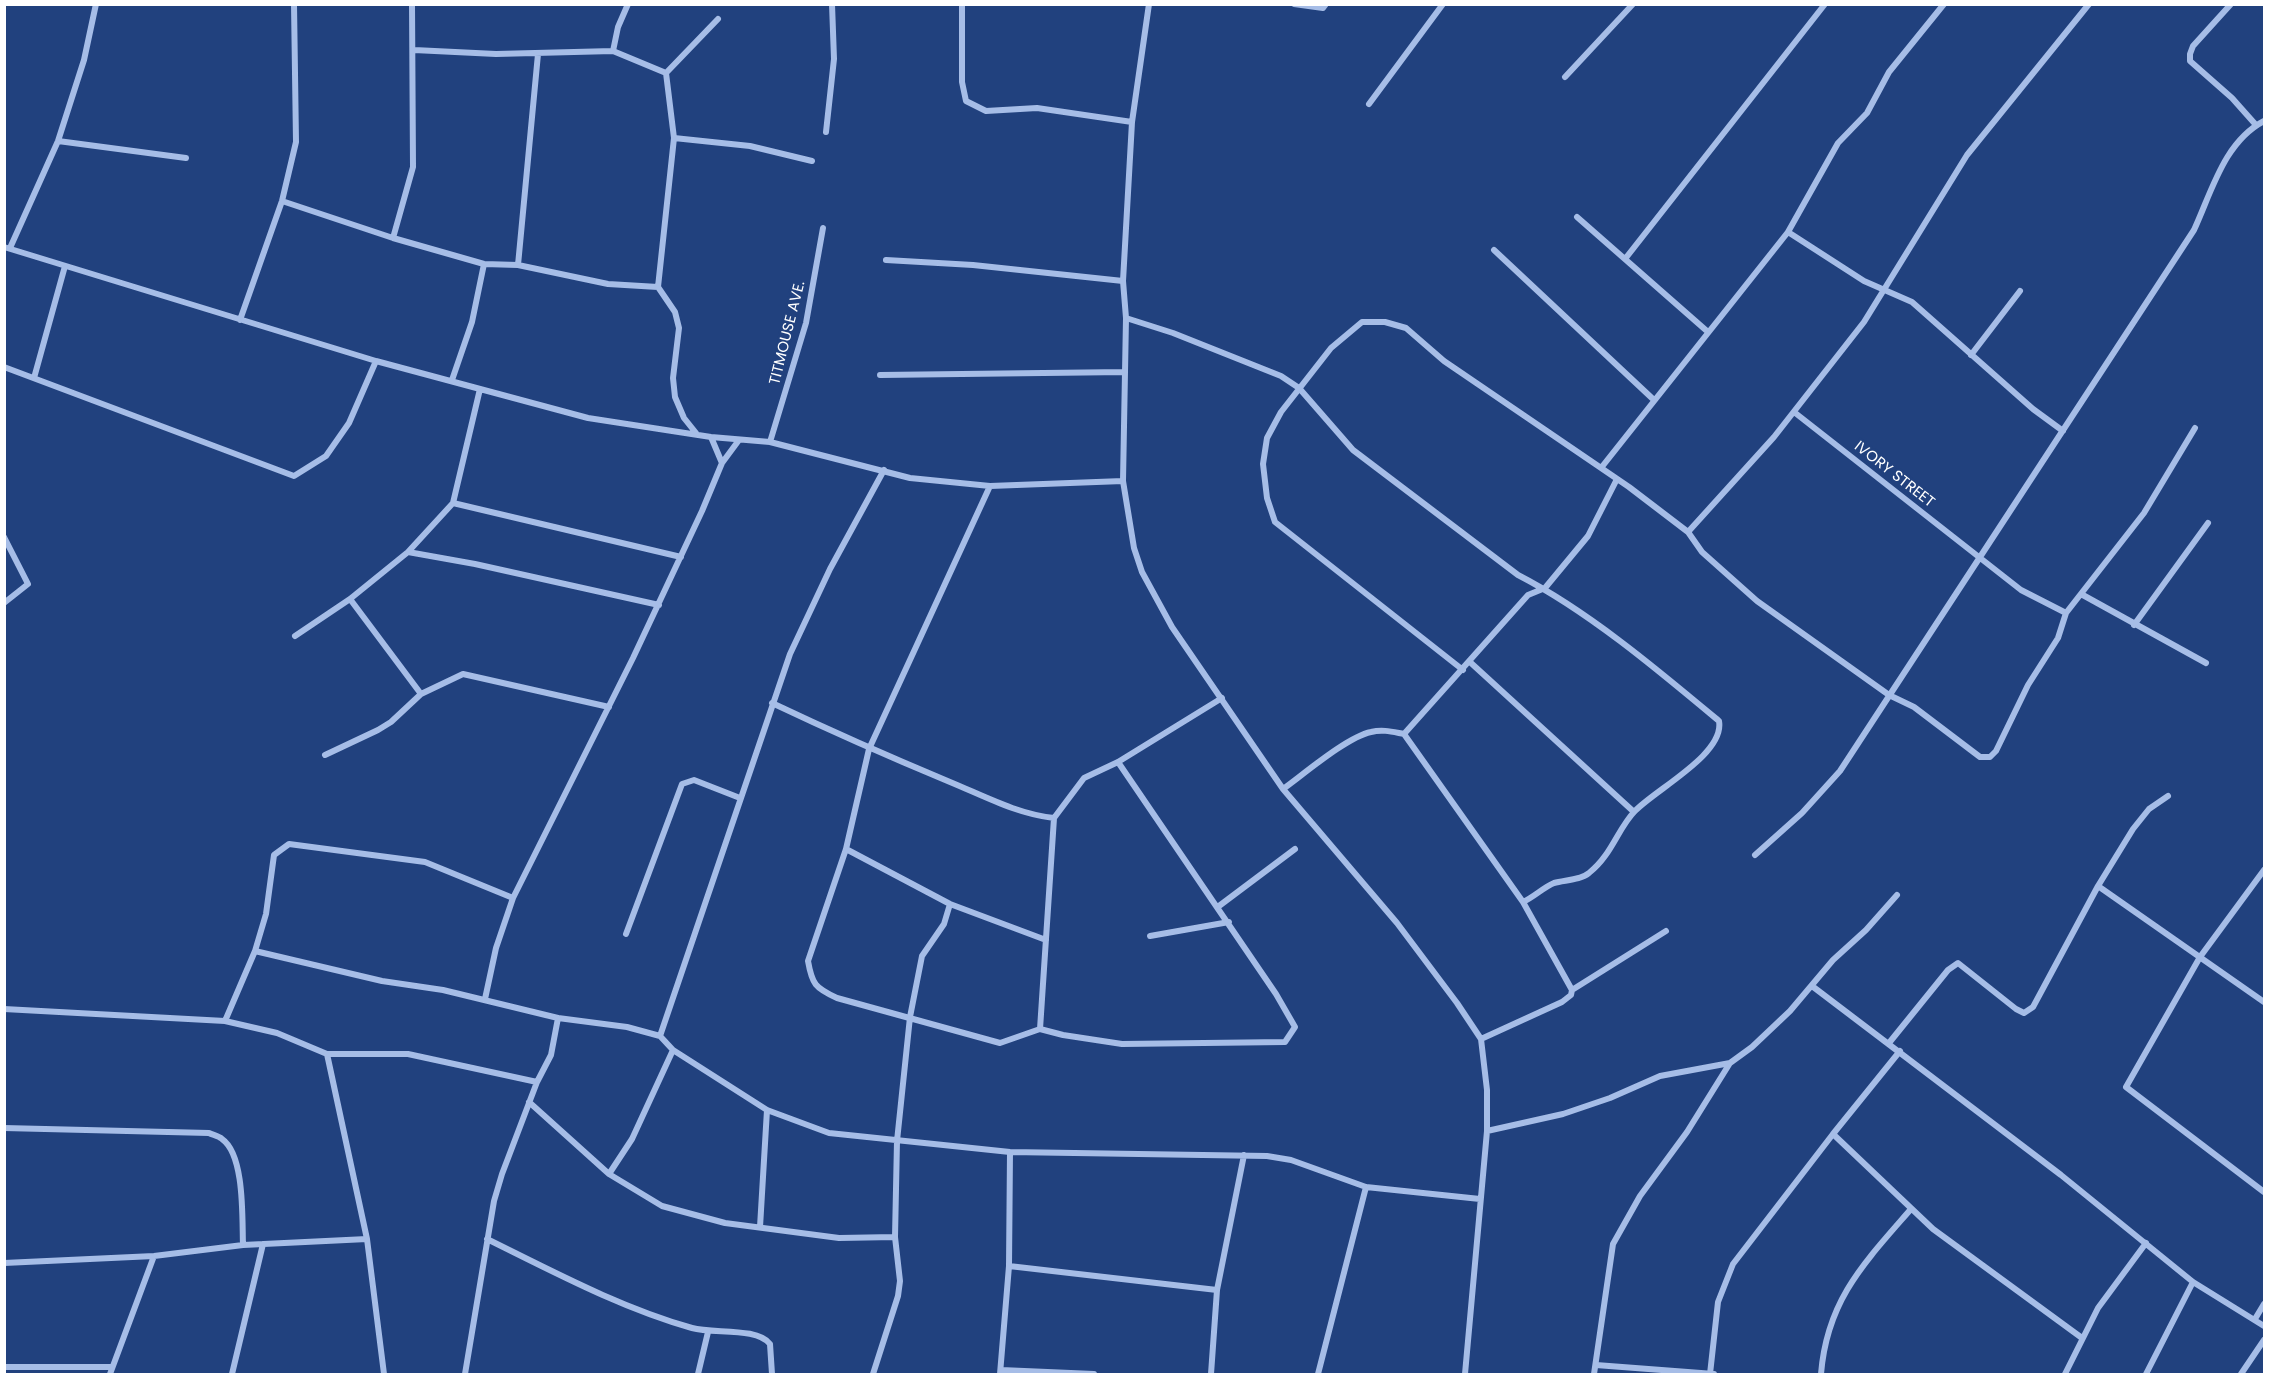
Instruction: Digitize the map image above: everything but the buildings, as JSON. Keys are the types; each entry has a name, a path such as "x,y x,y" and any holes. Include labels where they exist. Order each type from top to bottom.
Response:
{"street":[{"path":"96,4 84,60 58,141 7,248 376,361 588,418 711,437 770,442 910,478 990,486 1123,481"},
{"path":"240,320 282,201 296,142 294,4"},
{"path":"393,238 413,167 412,4"},
{"path":"613,51 618,27 628,4"},
{"path":"826,132 834,59 832,4"},
{"path":"962,4 962,82 966,101 986,111 1037,108 1132,122"},
{"path":"1149,4 1132,122 1123,281 1126,318 1123,481 1134,548 1142,572 1172,627 1283,789 1397,923 1481,1039 1487,1090 1487,1131 1465,1374"},
{"path":"1294,4 1323,8 1326,4"},
{"path":"1369,104 1443,4"},
{"path":"1565,77 1633,4"},
{"path":"1624,259 1826,4"},
{"path":"1601,468 1788,232 1838,143 1867,113 1888,72 1944,4"},
{"path":"1688,532 1794,412 1864,322 1966,155 2089,4"},
{"path":"2231,4 2193,46 2190,61 2232,98 2256,125"},
{"path":"666,74 718,19"},
{"path":"414,50 538,54 613,51 666,74"},
{"path":"518,265 538,54"},
{"path":"666,74 674,138 658,287 675,312 679,328 673,378 675,397 684,418 696,433"},
{"path":"1755,855 1802,813 1835,777 2194,230 2230,152 2242,136 2265,121"},
{"path":"674,138 750,146 812,161"},
{"path":"58,141 186,158"},
{"path":"282,201 393,238 484,264 518,265 608,284 658,287"},
{"path":"1577,218 1708,332"},
{"name":"TITMOUSE AVE.","path":"770,442 806,323 823,228"},
{"path":"1788,232 1829,260 1883,290 1912,302 2033,409 2063,431"},
{"path":"1494,250 1654,400"},
{"path":"886,260 973,265 1123,281"},
{"path":"452,380 472,322 484,264"},
{"path":"34,378 65,266"},
{"path":"1971,355 2020,291"},
{"path":"1126,318 1227,354 1281,376 1299,388 1353,450 1518,575 1545,588 1644,660 1719,721 1721,731 1704,753 1634,812 1612,849 1588,874 1552,884 1523,902"},
{"path":"1463,670 1275,522 1267,498 1263,464 1267,438 1281,412 1347,332 1362,322 1384,322 1406,328 1444,360 1617,479 1688,532 1702,552 1757,601 1889,695 1914,707 1980,757 1990,758 2002,739 2028,685 2055,644 2066,613 2145,513 2195,428"},
{"path":"4,367 294,476 326,456 349,423 376,361"},
{"path":"880,375 1125,372"},
{"path":"295,636 350,599 408,552 453,503 480,389"},
{"name":"IVORY STREET","path":"1794,412 2029,596 2066,613"},
{"path":"711,437 722,463"},
{"path":"485,999 496,948 513,898 659,605 722,463 739,440"},
{"path":"660,1036 790,654 830,569 884,470"},
{"path":"1404,734 1471,663 1528,595 1545,588 1587,536 1617,479"},
{"path":"990,486 869,749 846,849 808,961 811,981 819,989 837,998 1000,1043 1040,1029 1122,1044 1285,1042 1294,1027 1219,906 1118,762"},
{"path":"453,503 681,557"},
{"path":"2134,625 2208,523"},
{"path":"4,537 28,584 4,603"},
{"path":"408,552 475,564 659,605"},
{"path":"2081,594 2206,663"},
{"path":"350,599 421,694"},
{"path":"1471,663 1634,812"},
{"path":"325,755 391,722 421,694 463,674 609,707"},
{"path":"1040,1029 1054,818 1084,778 1118,762 1222,698"},
{"path":"772,703 869,749 1032,816 1054,818"},
{"path":"1283,789 1352,740 1370,732 1390,730 1404,734 1510,880 1572,990"},
{"path":"626,934 682,784 694,780 740,798"},
{"path":"1889,1043 1948,970 1958,963 2016,1009 2024,1012 2032,1007 2098,886 2140,818 2168,796"},
{"path":"225,1021 255,951 266,914 274,855 289,844 425,862 513,898"},
{"path":"846,849 950,904 1046,940"},
{"path":"1219,906 1295,849"},
{"path":"2264,871 2200,957 2126,1087 2265,1192"},
{"path":"2098,886 2265,1002"},
{"path":"1594,1374 1613,1244 1640,1196 1687,1132 1730,1063 1752,1047 1897,895"},
{"path":"873,1374 898,1296 900,1281 895,1237 897,1141 910,1017 922,956 944,924 950,904"},
{"path":"1150,936 1229,922"},
{"path":"1481,1039 1562,1002 1571,995 1572,990 1666,931"},
{"path":"255,951 381,981 443,990 558,1018 627,1027 660,1036 673,1050 767,1110 793,1122 829,1133 1010,1152 1245,1155 1292,1160 1366,1187 1480,1199"},
{"path":"1812,986 1889,1043 2193,1282 2265,1326"},
{"path":"4,1009 225,1021 277,1033 327,1054 408,1054 537,1082"},
{"path":"467,1374 487,1239 502,1174 537,1082 551,1055 558,1018"},
{"path":"609,1174 632,1139 673,1050"},
{"path":"1710,1374 1718,1302 1733,1264 1899,1051"},
{"path":"327,1054 367,1239 384,1374"},
{"path":"1487,1131 1563,1114 1610,1098 1660,1076 1730,1063"},
{"path":"529,1102 609,1174 662,1206 725,1223 839,1238 895,1237"},
{"path":"760,1227 767,1110"},
{"path":"4,1128 209,1133 222,1138 230,1148 240,1186 243,1245"},
{"path":"1833,1134 1933,1229 2082,1338"},
{"path":"1010,1152 1009,1266 1000,1372 1094,1374"},
{"path":"1210,1374 1217,1290 1245,1155"},
{"path":"1318,1374 1366,1187"},
{"path":"1821,1374 1826,1340 1834,1312 1864,1264 1911,1209"},
{"path":"4,1263 154,1256 243,1245 367,1239"},
{"path":"487,1239 640,1310 708,1332 751,1334 766,1339 770,1344 772,1374"},
{"path":"2065,1374 2098,1308 2146,1243"},
{"path":"232,1374 263,1244"},
{"path":"110,1374 154,1256"},
{"path":"1009,1266 1217,1290"},
{"path":"2146,1374 2193,1282"},
{"path":"2255,1319 2265,1304"},
{"path":"698,1374 708,1332"},
{"path":"2241,1374 2265,1340"},
{"path":"1596,1365 1714,1374"},
{"path":"4,1367 112,1367"}]}
